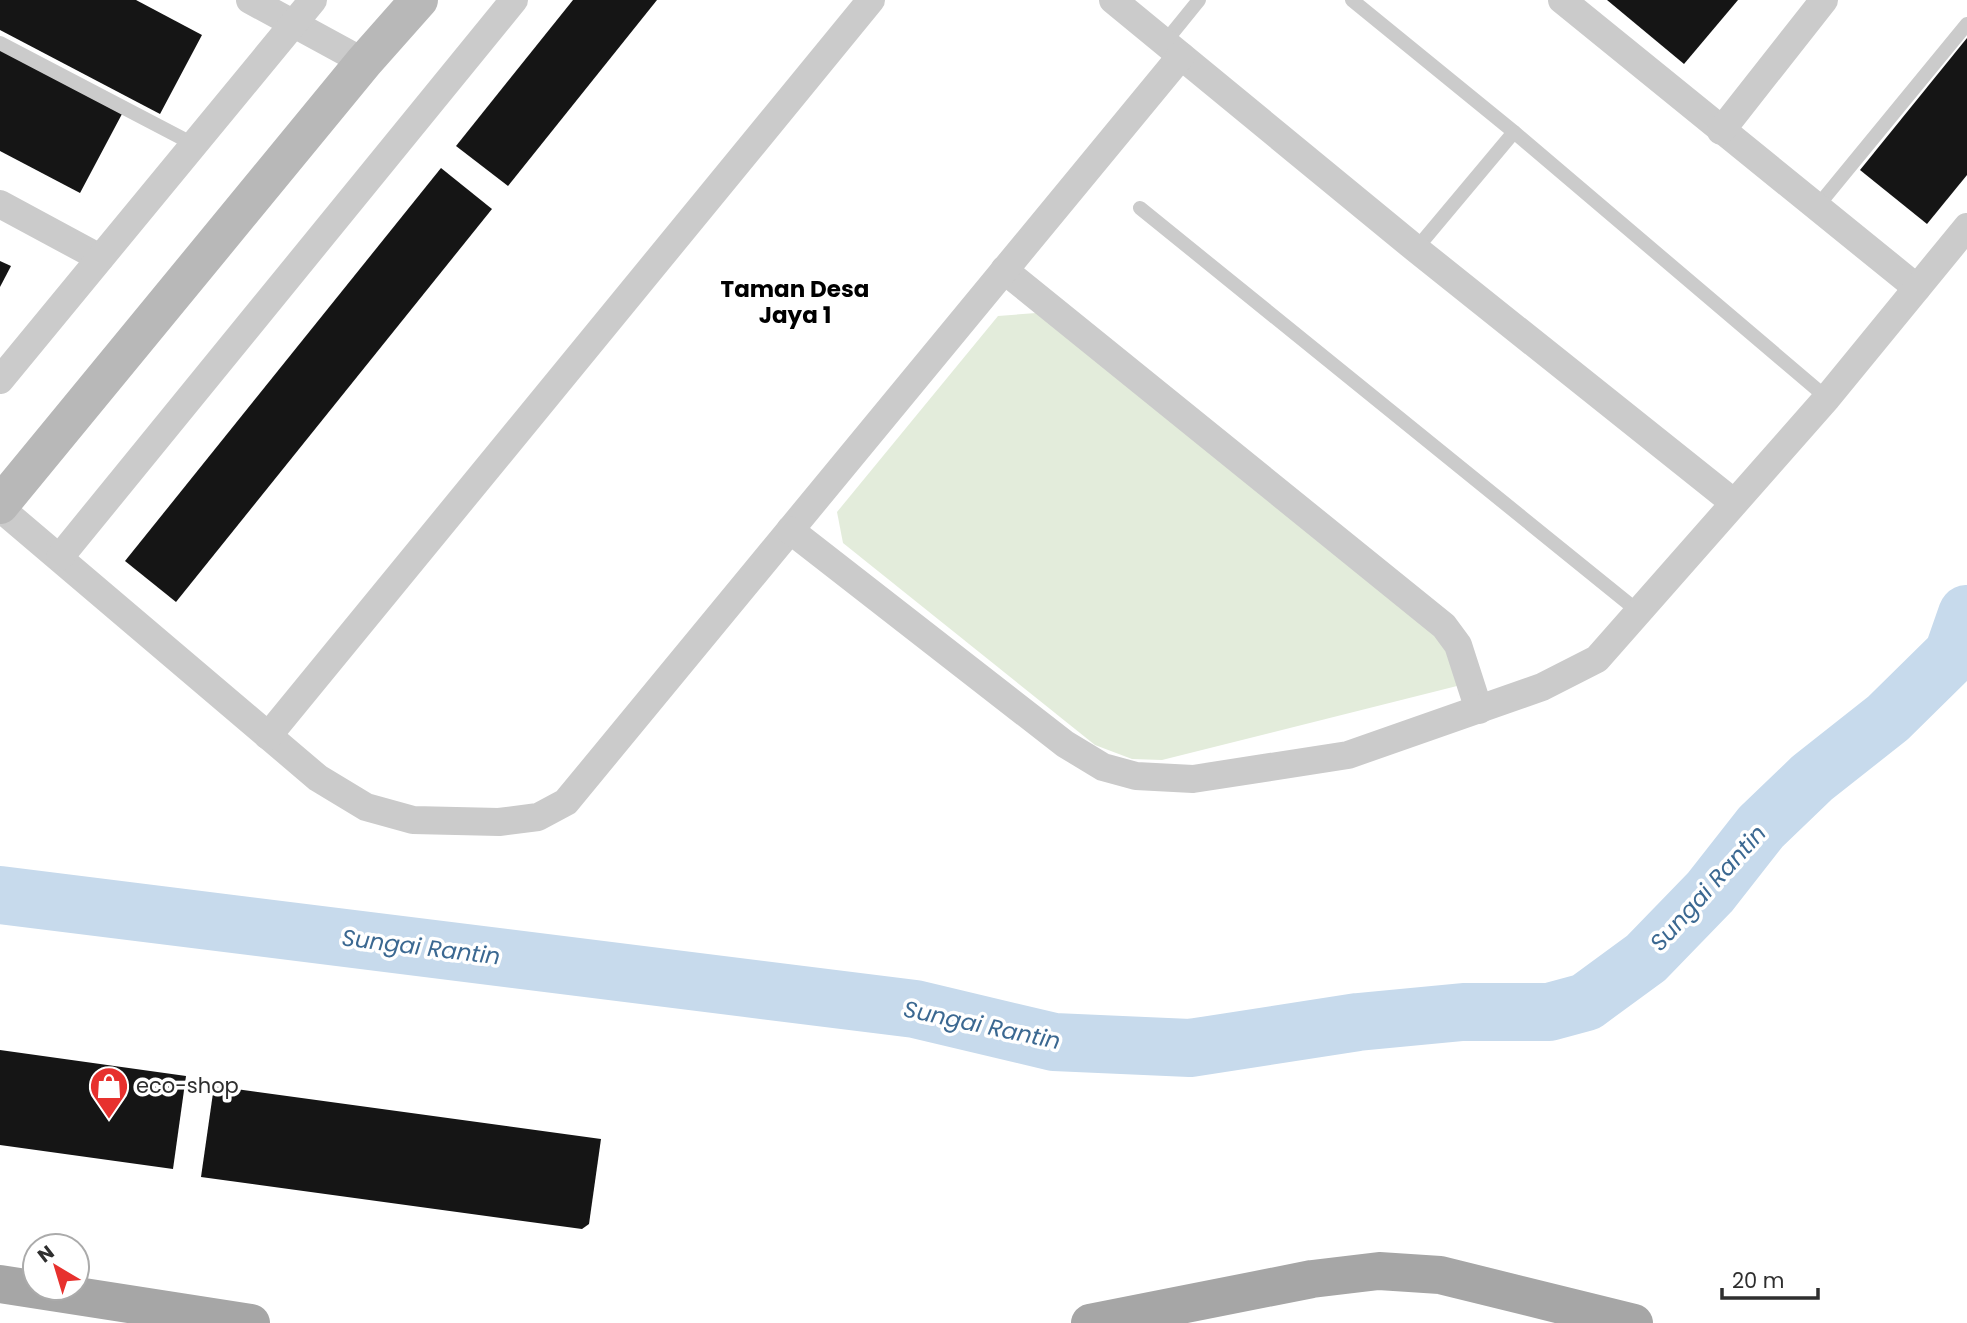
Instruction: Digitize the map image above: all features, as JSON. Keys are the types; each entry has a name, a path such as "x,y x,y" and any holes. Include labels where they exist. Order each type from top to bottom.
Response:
{"main road":[{"path":"1090,1323 1312,1279 1379,1271 1440,1275 1634,1323"},
{"path":"0,1284 251,1323"}],"street":[{"path":"250,0 365,62"},
{"path":"2,375 313,0"},
{"path":"419,0 365,62 0,507 318,778 366,807 413,820 499,822 538,817 566,802 1004,270 1173,49"},
{"path":"60,557 514,0"},
{"path":"268,736 871,0"},
{"path":"1113,0 1416,249 1733,502"},
{"path":"1562,0 1917,288"},
{"path":"1721,131 1824,0"},
{"path":"0,204 100,258"},
{"path":"790,530 1065,744 1103,767 1136,776 1193,779 1348,755 1542,687 1597,659 1826,398 1967,227"},
{"path":"1004,270 1444,626 1458,645 1479,710"}],"lane":[{"path":"1173,49 1199,0"},
{"path":"1352,0 1514,132 1826,398"},
{"path":"1816,208 1967,24"},
{"path":"0,43 195,145"},
{"path":"1416,249 1514,132"},
{"path":"1140,208 1639,612"}],"green space":[{"path":"1036,313 1453,637 1457,686 1162,760 1132,759 1095,745 843,543 837,512 998,316"}],"building":[{"path":"0,0 136,0 202,35 160,114 0,30"},
{"path":"573,0 657,0 508,186 456,146"},
{"path":"1607,0 1738,0 1684,64"},
{"path":"1967,38 1967,175 1927,224 1860,170"},
{"path":"0,50 122,114 80,193 0,151"},
{"path":"441,168 492,209 176,602 125,561"},
{"path":"0,261 11,266 0,287"},
{"path":"0,1050 186,1076 173,1169 0,1145"},
{"path":"214,1086 601,1139 589,1224 582,1229 201,1177"}],"waterway":[{"name":"Sungai Rantin","path":"0,895 915,1009 1054,1042 1190,1048 1358,1022 1463,1012 1549,1012 1586,1002 1646,958 1710,892 1761,827 1812,778 1888,718 1953,654 1967,614"}],"place":[{"name":"eco-shop","path":"109,1120"}],"district":[{"name":"Taman Desa Jaya 1","path":"795,302"}]}
